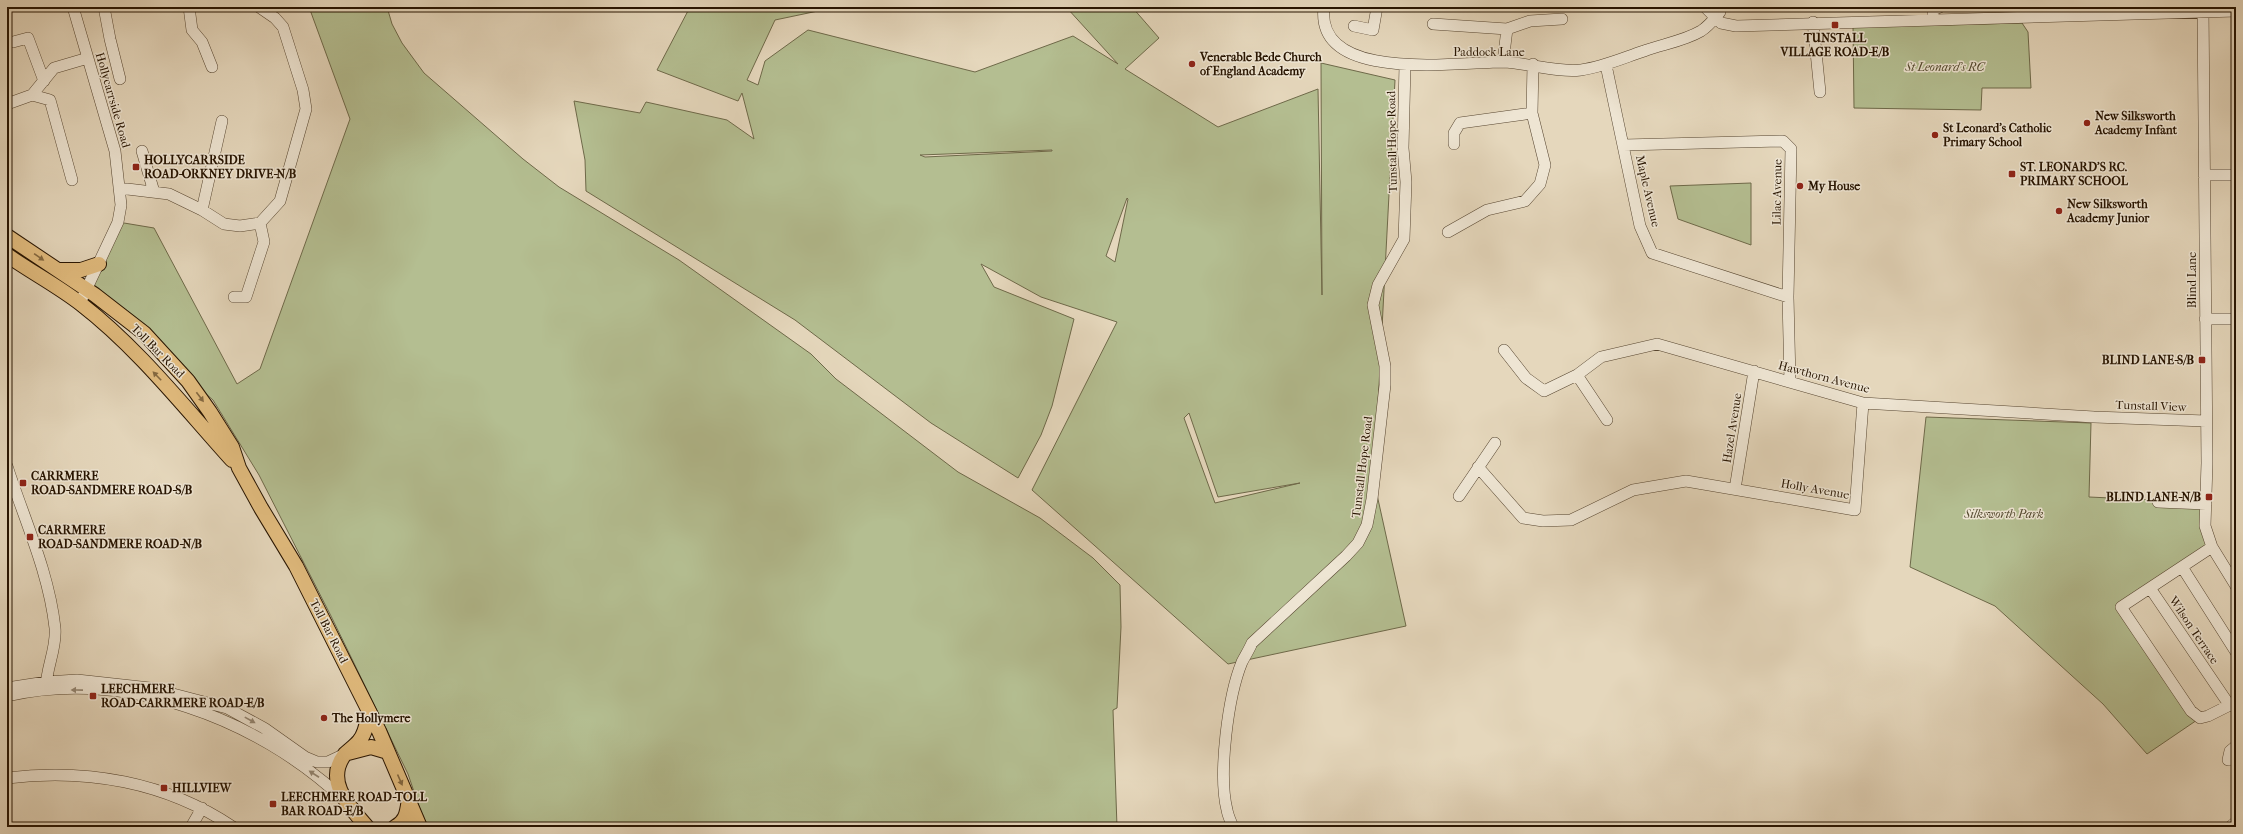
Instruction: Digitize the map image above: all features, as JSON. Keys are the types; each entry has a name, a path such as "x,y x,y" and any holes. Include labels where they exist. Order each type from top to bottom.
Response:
{"main road":[{"name":"Toll Bar Road","path":"7,236 88,290 144,333 188,381 210,412 232,447 239,468"},
{"name":"Toll Bar Road","path":"7,255 80,303 125,344 166,386 239,468 296,566 379,731 409,798 420,827"},
{"path":"59,270 81,270 100,264"},
{"path":"366,827 344,799 337,784 338,770 345,754 360,740 366,729 369,712"},
{"path":"345,754 370,747 388,752"},
{"path":"396,827 402,823 407,814 409,798"}],"street":[{"path":"104,7 120,79"},
{"path":"188,7 192,30 202,42 212,67"},
{"path":"119,188 169,194 202,210 224,224 240,226 260,222 280,202 306,109 303,90 283,27 275,18 259,7"},
{"name":"Paddock Lane","path":"1324,7 1326,27 1338,46 1348,52 1405,65 1503,62 1533,64 1570,71 1606,65 1683,39 1701,31 1717,12"},
{"path":"1354,26 1373,30 1377,7"},
{"path":"1705,7 1717,12 1728,25 1933,19 2034,11 2167,11 2203,9 2236,11"},
{"path":"1933,19 1933,10 1940,7"},
{"name":"Hollycarrside Road","path":"77,8 88,58 114,151 121,205 118,222 88,290 80,303"},
{"name":"Blind Lane","path":"2203,9 2206,422 2205,526 2212,548 2236,586"},
{"path":"1433,24 1507,29 1530,20 1562,19"},
{"path":"1813,22 1820,92"},
{"path":"1503,62 1507,29"},
{"path":"14,42 28,38 44,81"},
{"path":"7,104 32,95 54,68 88,58"},
{"path":"1448,232 1487,210 1525,201 1540,184 1545,165 1532,113 1533,64"},
{"name":"Tunstall Hope Road","path":"1234,827 1227,810 1224,779 1227,730 1234,689 1242,662 1252,644 1346,556 1358,542 1367,525 1372,498 1385,385 1385,366 1373,305 1378,285 1404,239 1406,182 1403,148 1405,65"},
{"name":"Maple Avenue","path":"1606,65 1640,226 1652,253 1788,297"},
{"path":"32,95 50,100 72,180"},
{"path":"1454,144 1454,133 1460,123 1532,113"},
{"path":"202,210 222,121"},
{"name":"Lilac Avenue","path":"1624,145 1783,141 1791,149 1788,297 1790,381"},
{"path":"142,151 154,192"},
{"path":"2204,174 2236,175"},
{"path":"234,297 246,297 264,242 260,222"},
{"path":"2205,319 2236,319"},
{"name":"Hawthorn Avenue","path":"1577,375 1601,357 1657,344 1863,403 2094,417"},
{"path":"1504,350 1526,378 1544,391 1577,375 1607,420"},
{"name":"Hazel Avenue","path":"1735,489 1754,371"},
{"name":"Holly Avenue","path":"1478,467 1523,518 1543,522 1571,520 1633,490 1686,481 1855,510 1863,403"},
{"name":"Tunstall View","path":"2094,417 2206,422"},
{"path":"1459,496 1495,443"},
{"path":"7,466 43,572 50,599 55,630 51,657 51,686"},
{"path":"2158,502 2206,504"},
{"path":"2212,548 2121,607 2191,711 2200,718 2233,704"},
{"path":"2182,567 2236,652"},
{"name":"Wilson Terrace","path":"2150,588 2233,704"},
{"path":"7,696 77,680 110,682 185,696 227,708 264,728 305,757 316,762 328,762 345,754"},
{"path":"7,688 51,686 102,690 138,694 174,703 222,720 276,748 324,781 344,799"},
{"path":"2228,760 2230,751 2236,746"},
{"path":"7,778 54,774 105,778 158,791 202,808 233,827"},
{"path":"191,827 202,808"},
{"path":"2230,827 2236,822"}],"green space":[{"path":"309,7 387,7 392,24 402,43 424,73 523,159 559,187 679,260 811,354 836,379 958,472 1040,518 1093,558 1120,585 1121,627 1117,708 1113,710 1117,827 426,827 408,774 331,616 259,475 213,400 87,290 118,222 154,228 237,384 260,369 350,119"},
{"path":"690,7 837,7 775,20 747,80 758,85 765,61 808,30 975,72 1073,36 1118,64 1067,8 1132,7 1159,38 1125,69 1218,127 1318,89 1322,295 1321,63 1395,80 1374,481 1406,626 1228,664 1032,490 1117,322 1041,297 981,264 994,287 1074,319 1052,406 1041,435 1018,478 931,423 795,320 586,191 585,160 574,101 640,113 646,102 727,120 754,139 742,93 738,101 657,70","holes":["1052,150 925,157 920,155","1127,198 1115,262 1106,256","1189,413 1218,497 1300,483 1215,503 1184,418"]},
{"name":"St Leonard's RC","path":"2022,23 2028,32 2031,88 1982,88 1981,110 1854,108 1853,27"},
{"path":"1751,183 1751,245 1678,219 1670,186"},
{"name":"Silksworth Park","path":"1926,417 2091,423 2089,497 2154,500 2204,506 2212,547 2117,606 2200,718 2147,754 2103,704 1995,606 1910,567"}],"place":[{"name":"TUNSTALL VILLAGE ROAD-E/B","path":"1835,25"},
{"name":"Venerable Bede Church of England Academy","path":"1192,64"},
{"name":"New Silksworth Academy Infant","path":"2087,123"},
{"name":"St Leonard's Catholic Primary School","path":"1935,135"},
{"name":"HOLLYCARRSIDE ROAD-ORKNEY DRIVE-N/B","path":"136,167"},
{"name":"ST. LEONARD'S RC. PRIMARY SCHOOL","path":"2012,174"},
{"name":"My House","path":"1800,186"},
{"name":"New Silksworth Academy Junior","path":"2059,211"},
{"name":"BLIND LANE-S/B","path":"2202,360"},
{"name":"CARRMERE ROAD-SANDMERE ROAD-S/B","path":"23,483"},
{"name":"BLIND LANE-N/B","path":"2209,497"},
{"name":"CARRMERE ROAD-SANDMERE ROAD-N/B","path":"30,537"},
{"name":"LEECHMERE ROAD-CARRMERE ROAD-E/B","path":"93,696"},
{"name":"The Hollymere","path":"324,718"},
{"name":"HILLVIEW","path":"164,788"},
{"name":"LEECHMERE ROAD-TOLL BAR ROAD-E/B","path":"273,804"}]}
